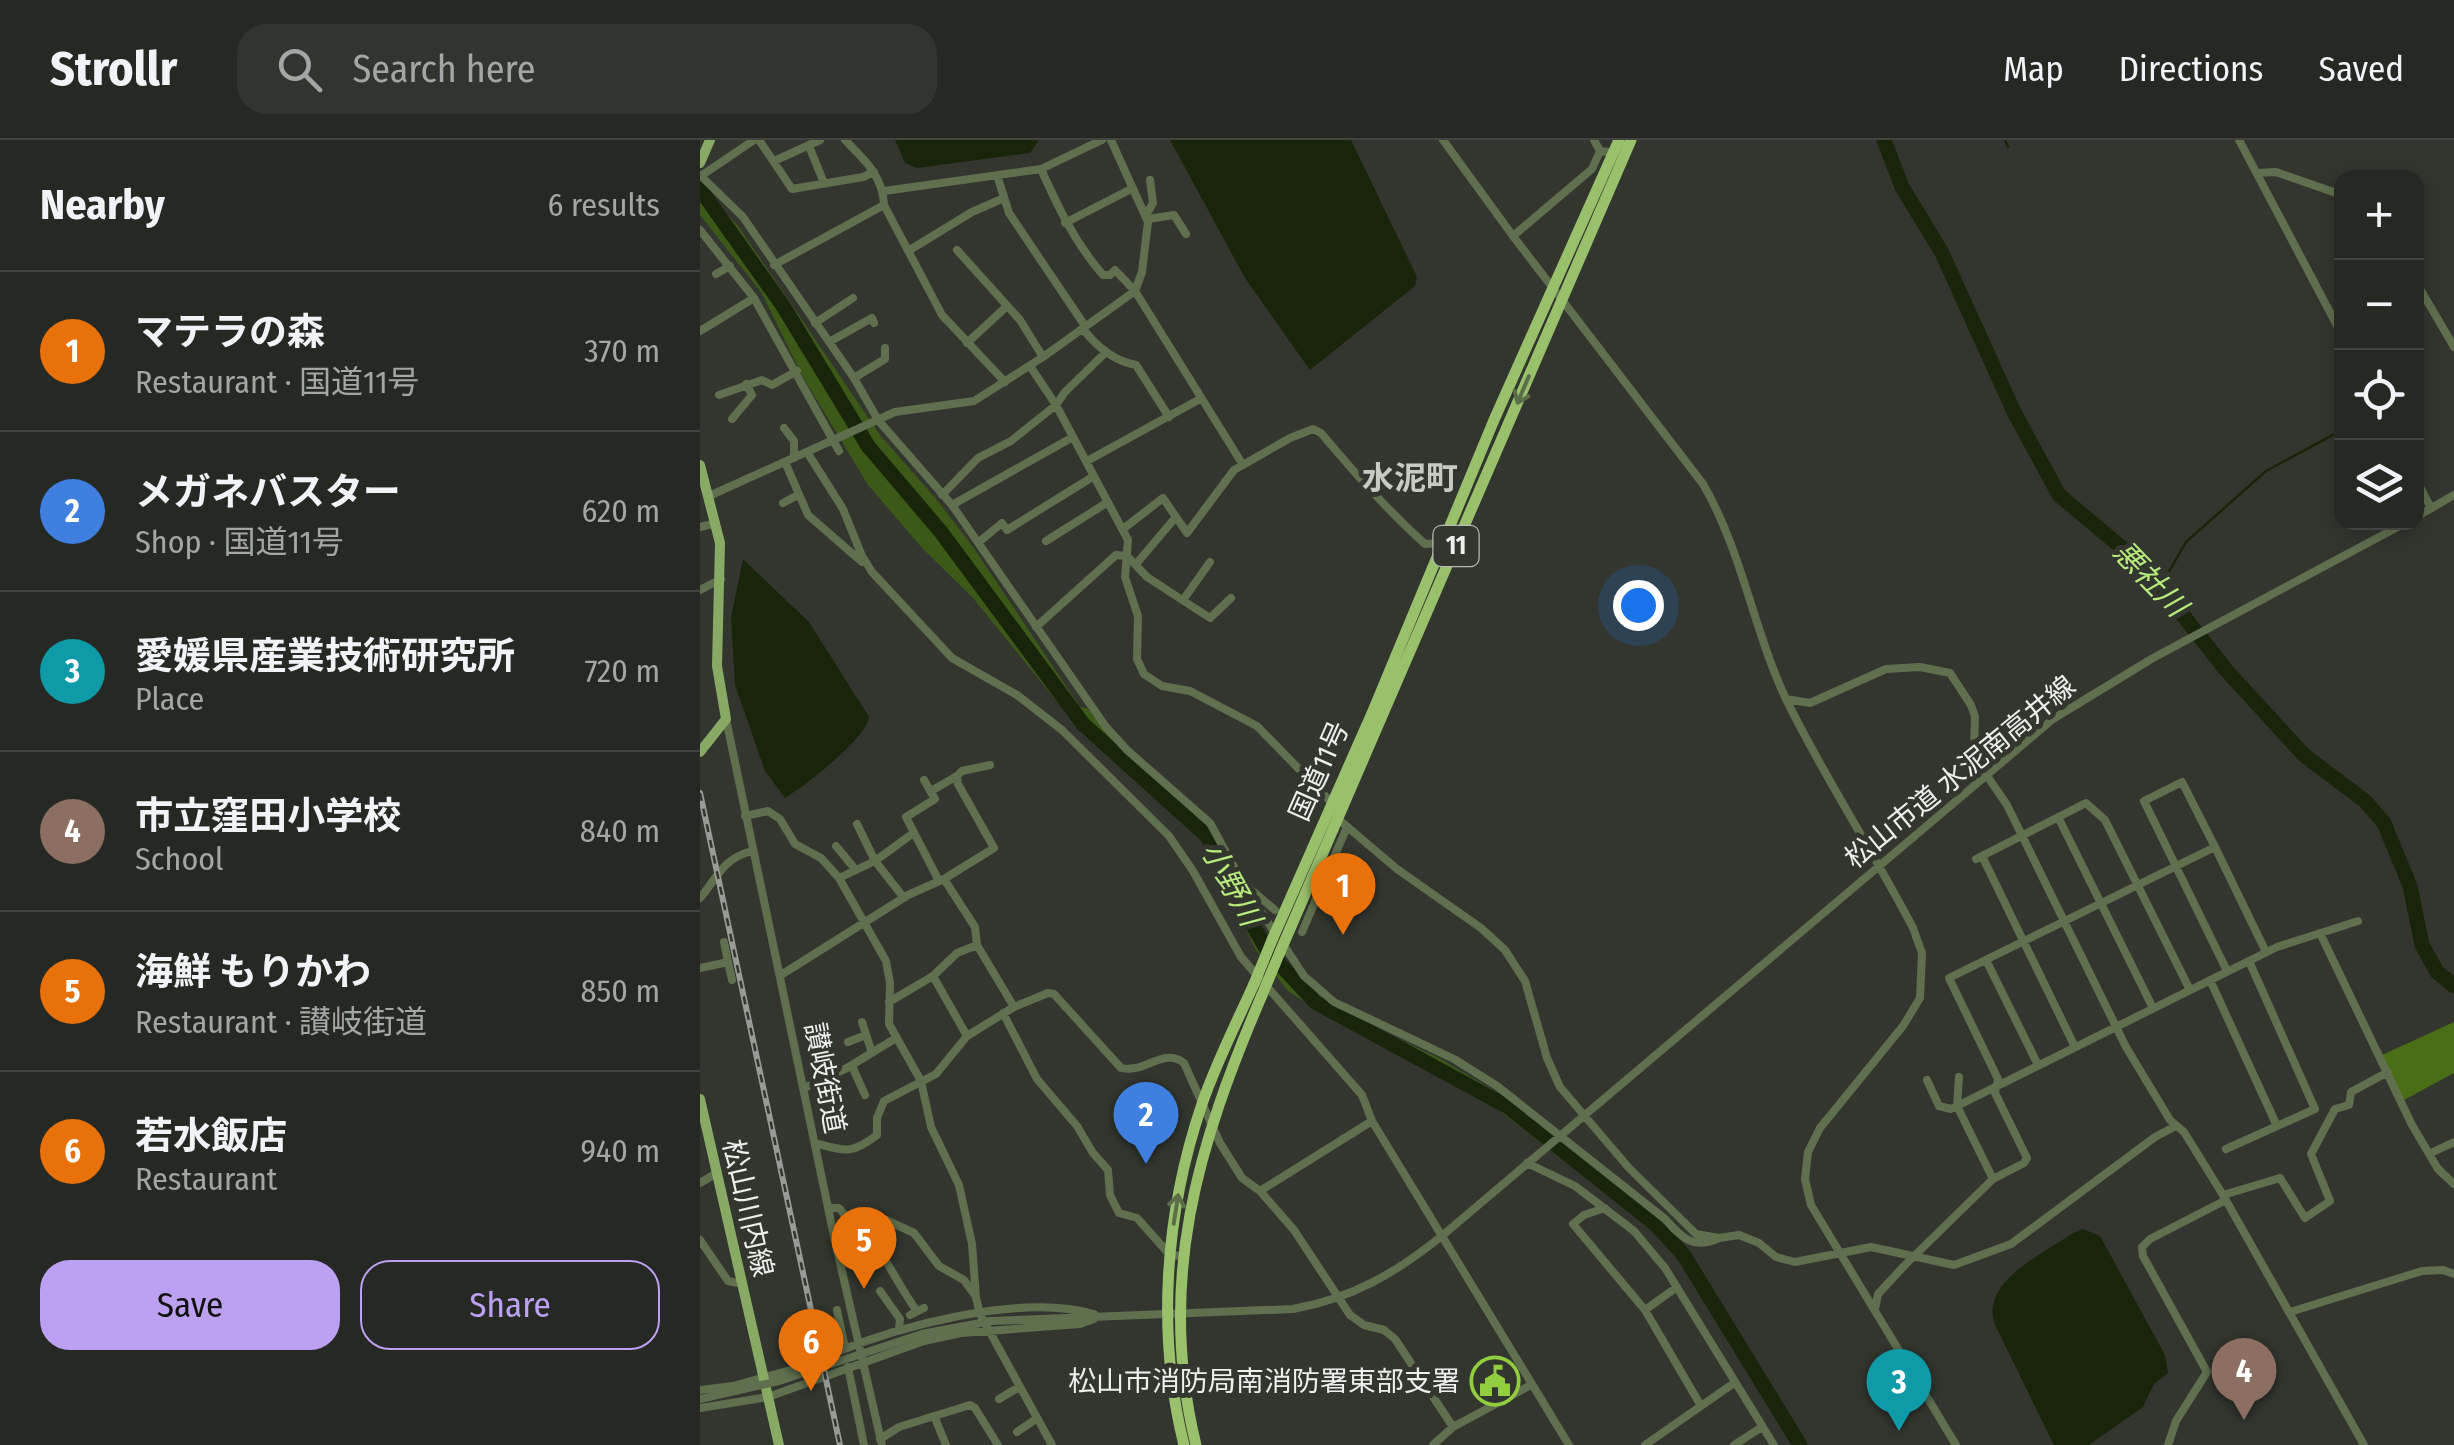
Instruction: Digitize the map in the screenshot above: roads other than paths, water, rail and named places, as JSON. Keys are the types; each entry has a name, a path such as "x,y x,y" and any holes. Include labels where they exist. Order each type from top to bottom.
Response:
{"highway":[{"name":"国道11号","path":"1278,943 1342,823 1451,543 1494,420 1557,295 1619,140"},
{"name":"国道11号","path":"1613,152 1631,140"},
{"name":"国道11号","path":"1184,1445 1172,1376 1168,1314 1182,1174 1202,1104 1258,989 1333,801 1451,543"},
{"name":"国道11号","path":"1196,1445 1184,1374 1176,1256 1210,1124 1258,989"}],"main road":[{"path":"700,163 710,140"},
{"path":"700,465 716,523 721,579 717,666 726,719 700,752"},
{"name":"松山川内線","path":"700,1099 780,1445"}],"street":[{"path":"874,172 792,189 757,140 701,176 743,218 854,378 877,421 952,505 1117,740 1210,823 1278,943 1304,976 1334,1002 1454,1060 1497,1086 1690,1243 1739,1236 1751,1239 1776,1258 1795,1262 1871,1247 1954,1265 2011,1244 2155,1137 2176,1126"},
{"path":"774,161 820,140"},
{"path":"845,140 874,172 884,191 884,205 932,299 1005,382"},
{"path":"884,191 1041,169 1102,140"},
{"path":"1111,140 1147,217"},
{"path":"1443,140 1716,506 1786,699 1914,928 1922,953 1920,998 1903,1026 1820,1128 1808,1152 1805,1179 1812,1205 1956,1445"},
{"path":"1512,236 1613,152 1594,140"},
{"path":"2239,140 2334,320"},
{"path":"809,146 824,183"},
{"path":"1041,169 1065,223 1103,275 1115,270 1135,292 1242,465"},
{"path":"2257,173 2276,172 2334,192"},
{"path":"997,175 1009,214 1084,328 1106,352 1136,365 1169,417"},
{"path":"709,496 895,412 974,401 1135,292 1142,272 1147,217 1153,204 1150,180"},
{"path":"1065,223 1133,188"},
{"path":"908,251 972,212 1004,198"},
{"path":"774,266 884,205"},
{"path":"1147,217 1174,215 1186,234"},
{"path":"700,230 754,298 839,451"},
{"path":"957,250 1020,320 1043,357"},
{"path":"716,274 730,266"},
{"path":"2424,296 2454,348"},
{"path":"700,331 754,298"},
{"path":"815,323 853,298"},
{"path":"967,343 1006,306"},
{"path":"829,342 872,318 874,323"},
{"path":"854,378 885,359 885,348"},
{"path":"942,495 978,458 1011,442 1056,406 1106,352"},
{"path":"1030,366 1056,406 1128,540 1125,578 1138,616 1137,659 1144,674 1162,686 1190,690 1257,726 1333,801 1342,823 1428,894 1481,928 1505,950 1525,980 1547,1058 1560,1088 1582,1117 1688,1228 1696,1234 1718,1238"},
{"path":"719,395 764,375 772,384 797,371"},
{"path":"732,419 752,395 746,384"},
{"path":"1087,462 1200,399"},
{"path":"784,428 794,441 790,460 798,495 808,515 872,572 952,658 1016,695 1062,730 1162,828 1193,871 1241,957 1290,1010 1320,1052 1353,1084 1569,1445"},
{"path":"1123,529 1163,498 1187,533 1234,470 1290,438 1318,430 1386,510 1425,544 1451,543"},
{"path":"952,505 1073,437"},
{"path":"807,452 843,509 872,572"},
{"path":"979,542 1002,523 1008,530 1094,476"},
{"path":"2424,494 2431,508"},
{"path":"783,503 798,495"},
{"path":"2424,512 2454,495"},
{"path":"1046,541 1108,502"},
{"path":"1136,563 1176,518"},
{"path":"700,527 716,523"},
{"name":"松山市道 水泥南高井線","path":"1103,1316 1293,1309 1339,1298 1388,1277 1443,1236 1985,774 2083,698 2392,530"},
{"path":"1036,627 1116,555 1127,556 1147,577 1210,618 1231,598"},
{"path":"1183,600 1210,562"},
{"path":"700,590 721,579"},
{"path":"1786,699 1810,703 1886,670 1920,667 1950,673 1971,704 1975,717 1974,749 1985,774 2007,805 2116,1027 2224,1197 2364,1445"},
{"name":"讃岐街道","path":"726,719 881,1442"},
{"path":"931,791 962,771 990,765"},
{"path":"782,975 904,898 994,848 957,776"},
{"path":"924,780 935,799 906,818 912,834 975,927 977,945 1014,1007"},
{"path":"2227,971 2144,801 2182,782 2266,952"},
{"path":"2075,1047 1979,858 2086,803 2105,820 2190,990"},
{"path":"745,816 768,811 780,819 796,844 820,858 838,878 865,922 890,973 889,1024 920,1081 931,1127 959,1185 972,1244 980,1314 1052,1445"},
{"path":"2058,817 2153,1008"},
{"path":"1302,932 1342,823"},
{"path":"858,824 875,861 904,898"},
{"path":"838,878 875,861 912,834"},
{"path":"836,846 855,869"},
{"path":"1875,1309 1878,1294 1917,1255 1994,1180 2027,1158 1995,1093 1998,1080 1949,978 2215,847"},
{"path":"700,898 724,864 732,857 752,852"},
{"path":"1245,887 1275,910"},
{"path":"1926,1080 1940,1106 1950,1109 2266,952 2358,921"},
{"path":"2320,933 2412,1126 2438,1169 2454,1184"},
{"path":"724,942 732,980"},
{"path":"889,1002 932,976 958,953 977,945"},
{"path":"1986,960 2038,1065"},
{"path":"2249,960 2326,1130"},
{"path":"700,968 728,962"},
{"path":"932,976 967,1036"},
{"path":"2210,980 2277,1126"},
{"path":"815,1143 849,1152 864,1146 878,1135 877,1118 884,1100 941,1070 967,1036 1014,1007 1054,994 1121,1068 1138,1069 1166,1056 1184,1062 1210,1124 1242,1178 1260,1191 1294,1230 1350,1316 1384,1330 1394,1339 1453,1427"},
{"path":"1003,1014 1037,1080 1108,1170 1110,1194 1118,1213 1137,1218 1176,1256"},
{"path":"862,1022 872,1053"},
{"path":"848,1042 866,1035"},
{"path":"804,1088 852,1066 896,1038"},
{"path":"852,1066 865,1094"},
{"path":"2168,1445 2176,1421 2207,1372 2142,1248 2150,1239 2224,1197 2280,1178 2304,1218 2330,1202 2311,1154 2335,1109 2349,1105 2351,1092 2388,1072"},
{"path":"1959,1076 1958,1106 1994,1180"},
{"path":"2226,1150 2315,1108"},
{"path":"1260,1191 1372,1121"},
{"path":"2431,1154 2454,1142"},
{"path":"1527,1163 1575,1186 1634,1231 1665,1268 1774,1445"},
{"path":"700,1184 717,1173"},
{"path":"828,1208 839,1208 883,1256 892,1277 917,1312"},
{"path":"1605,1208 1584,1214 1572,1224 1645,1310 1701,1406"},
{"path":"835,1240 862,1232 882,1219 909,1229 940,1266 964,1280 976,1298"},
{"path":"700,1240 728,1281 742,1284"},
{"path":"2290,1312 2422,1271 2454,1274"},
{"path":"1645,1310 1676,1288"},
{"path":"880,1292 900,1319 899,1330"},
{"path":"829,1354 899,1330 980,1314 1052,1308 1078,1309 1103,1316"},
{"path":"838,1310 846,1348"},
{"path":"700,1398 779,1381 922,1334 1103,1316"},
{"path":"700,1408 768,1397 924,1341 990,1326"},
{"path":"848,1367 864,1445"},
{"path":"700,1390 733,1386 798,1368 805,1369 810,1384"},
{"path":"1645,1445 1734,1383"},
{"path":"1433,1445 1453,1427 1531,1384"},
{"path":"999,1399 1019,1387"},
{"path":"881,1442 899,1426 970,1405 998,1445"},
{"path":"935,1418 946,1445"},
{"path":"1017,1432 1036,1419"},
{"path":"1734,1445 1762,1427"}],"waterway":[{"name":"悪社川","path":"1884,140 1902,187 1942,253 2014,412 2059,495 2145,567 2226,670 2304,755 2365,801 2384,823 2410,886 2422,945 2437,972 2454,986"},
{"path":"2005,140 2008,147"},
{"name":"小野川","path":"700,189 783,306 868,446 941,532 1083,724 1208,837 1227,881 1267,950 1315,1002 1508,1107 1655,1224 1683,1254 1800,1445"},
{"path":"2167,575 2186,542 2266,471 2334,434"}],"railway":[{"path":"700,793 840,1445"}],"place":[{"name":"マテラの森","path":"1343,935"},
{"name":"メガネバスター","path":"1146,1164"},
{"name":"海鮮 もりかわ","path":"864,1289"},
{"name":"松山市消防局南消防署東部支署","path":"1495,1381"},
{"name":"若水飯店","path":"811,1391"},
{"name":"市立窪田小学校","path":"2244,1420"},
{"name":"愛媛県産業技術研究所","path":"1899,1431"}],"district":[{"name":"水泥町","path":"1410,478"}]}
